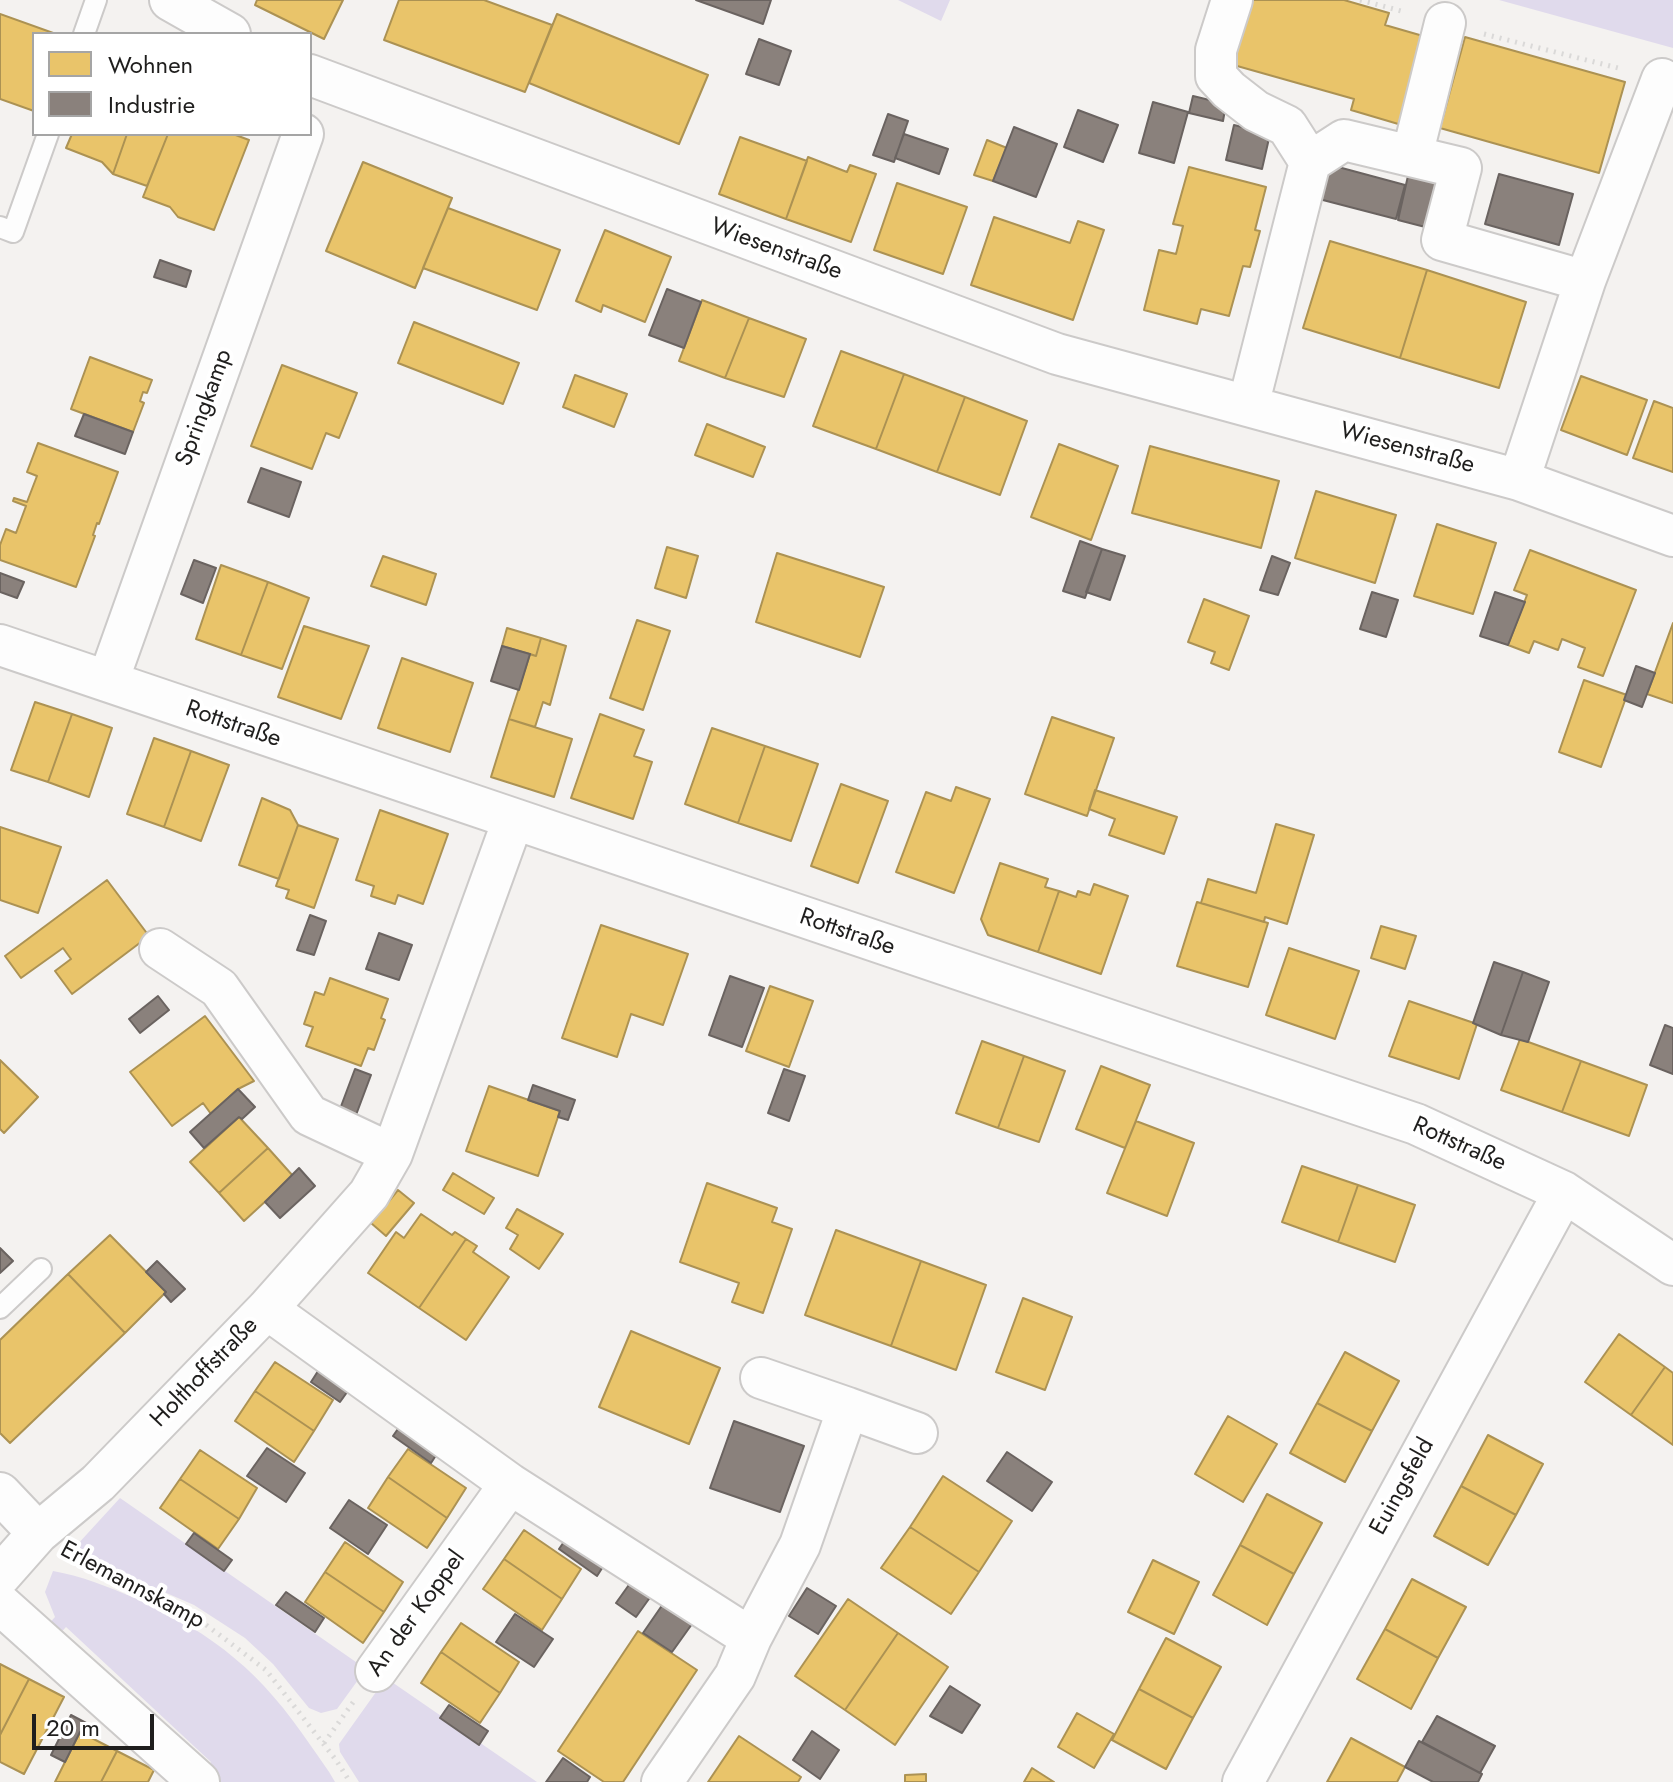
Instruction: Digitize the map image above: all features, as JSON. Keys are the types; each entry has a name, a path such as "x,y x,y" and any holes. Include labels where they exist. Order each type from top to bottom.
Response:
{"street":[{"path":"170,0 226,32"},
{"path":"1232,0 1216,50 1216,76 1256,111 1287,126 1310,162"},
{"path":"1412,156 1445,23"},
{"path":"1519,480 1585,281 1662,79"},
{"name":"Wiesenstraße","path":"314,90 1057,354 1519,480 1673,536"},
{"name":"Springkamp","path":"108,681 302,136"},
{"path":"1248,406 1310,162 1344,140 1461,168 1442,240 1585,281"},
{"name":"Rottstraße","path":"0,645 1416,1124 1564,1192 1673,1265"},
{"name":"Holthoffstraße","path":"0,1576 38,1533 98,1483 267,1309 369,1194 392,1154 513,820"},
{"path":"160,949 219,988 309,1115 392,1154"},
{"name":"Euingsfeld","path":"1243,1782 1564,1192"},
{"path":"267,1309 510,1484 751,1638"},
{"path":"761,1378 917,1433"},
{"path":"662,1782 735,1676 751,1638 800,1545 848,1408"},
{"name":"An der Koppel","path":"376,1671 510,1484"},
{"path":"0,1493 38,1533"},
{"path":"0,1604 199,1782"}],"lane":[{"path":"85,32 96,0"},
{"path":"0,227 13,232 47,136"},
{"path":"0,1308 41,1269"}],"path":[{"path":"1360,0 1662,79"},
{"name":"Erlemannskamp","path":"38,1533 81,1562 193,1615 266,1670 324,1743 350,1782"},
{"name":"An der Koppel","path":"324,1743 376,1671"}],"shaded area":[{"path":"898,0 950,0 941,21"},
{"path":"1499,0 1673,0 1673,48"},
{"path":"120,1498 366,1669 337,1709 321,1713 309,1708 273,1664 245,1638 194,1605 95,1562 76,1546"},
{"path":"53,1571 85,1579 135,1598 213,1641 274,1697 335,1782 213,1782 203,1772 211,1762 66,1627 55,1639 44,1629 55,1617 45,1592"},
{"path":"386,1678 537,1782 359,1782 340,1752 339,1744"}],"building: Wohnen":[{"path":"257,0 343,0 324,39 255,5"},
{"path":"399,0 484,0 552,25 525,92 384,40"},
{"path":"1240,0 1344,0 1389,13 1385,25 1430,38 1405,126 1351,110 1354,99 1223,62"},
{"path":"0,14 50,32 32,32 32,110 0,99"},
{"path":"557,14 708,75 679,144 529,83"},
{"path":"1465,37 1625,82 1599,173 1440,128"},
{"path":"71,136 126,136 113,174 102,162 66,148"},
{"path":"126,136 167,136 147,186 113,174"},
{"path":"167,136 238,136 249,140 214,230 178,217 170,207 143,197"},
{"path":"740,137 807,161 786,219 719,194"},
{"path":"987,140 1007,148 993,181 974,175"},
{"path":"808,157 847,172 850,165 876,174 851,242 786,219"},
{"path":"363,162 452,198 415,288 326,251"},
{"path":"1189,167 1266,187 1255,230 1260,231 1250,267 1243,266 1229,316 1201,309 1197,324 1144,310 1159,250 1176,254 1183,226 1173,224"},
{"path":"897,183 967,207 943,274 874,250"},
{"path":"448,208 560,250 537,310 423,268"},
{"path":"994,217 1070,243 1078,221 1104,230 1073,320 971,285"},
{"path":"605,230 671,257 645,322 603,305 601,312 576,301"},
{"path":"1330,241 1427,270 1400,358 1303,328"},
{"path":"1427,270 1526,302 1499,388 1400,358"},
{"path":"702,300 749,318 725,378 679,361"},
{"path":"749,318 806,339 784,397 725,378"},
{"path":"414,322 519,363 503,404 398,363"},
{"path":"841,351 904,374 876,449 813,426"},
{"path":"90,357 152,380 147,393 143,392 140,401 144,403 133,432 71,409"},
{"path":"282,365 357,393 339,438 326,433 312,469 251,446"},
{"path":"904,374 965,397 937,472 876,449"},
{"path":"575,375 627,394 614,427 563,407"},
{"path":"1581,376 1647,400 1627,455 1561,430"},
{"path":"965,397 1027,421 1000,495 937,472"},
{"path":"1654,401 1673,408 1673,472 1633,458"},
{"path":"707,424 765,447 753,477 695,455"},
{"path":"38,443 118,472 76,587 0,560 0,545 6,529 16,533 26,506 13,501 14,498 27,502 37,476 27,472"},
{"path":"1059,444 1118,466 1091,540 1031,517"},
{"path":"1150,446 1279,481 1261,548 1132,513"},
{"path":"1316,491 1396,515 1375,583 1295,558"},
{"path":"1437,524 1496,543 1473,614 1414,596"},
{"path":"667,547 698,556 686,598 655,588"},
{"path":"1530,550 1636,590 1603,676 1578,667 1585,648 1562,639 1558,650 1534,641 1529,653 1508,645 1527,595 1514,590"},
{"path":"777,553 884,587 860,657 756,622"},
{"path":"383,556 436,574 426,605 371,586"},
{"path":"221,565 268,582 241,655 196,639"},
{"path":"268,582 309,598 282,669 241,655"},
{"path":"1204,599 1249,616 1229,670 1211,663 1215,652 1188,642"},
{"path":"637,620 670,631 643,710 610,698"},
{"path":"1673,623 1673,703 1647,694"},
{"path":"304,626 369,646 341,719 278,697"},
{"path":"507,628 541,638 536,656 502,646"},
{"path":"541,638 566,646 550,705 543,702 535,727 509,719 530,654 536,656"},
{"path":"402,658 473,683 450,752 378,728"},
{"path":"1584,680 1627,695 1601,767 1559,752"},
{"path":"35,702 72,714 48,782 11,770"},
{"path":"72,714 112,728 89,797 48,782"},
{"path":"600,714 644,730 634,756 652,762 633,819 571,798"},
{"path":"1052,717 1114,738 1087,816 1025,794"},
{"path":"509,719 572,739 554,797 491,777"},
{"path":"712,728 765,746 738,823 685,804"},
{"path":"154,738 191,751 164,827 127,814"},
{"path":"765,746 818,764 791,841 738,823"},
{"path":"191,751 229,765 201,841 164,827"},
{"path":"841,784 888,801 858,883 811,866"},
{"path":"956,787 990,799 954,893 896,872 926,792 951,801"},
{"path":"1095,790 1177,817 1164,854 1109,835 1115,819 1089,809"},
{"path":"262,798 290,810 298,825 279,879 239,865"},
{"path":"380,810 448,834 423,904 398,895 395,904 371,896 374,886 356,880"},
{"path":"1276,824 1314,835 1287,924 1265,917 1264,922 1201,903 1208,879 1256,893"},
{"path":"298,825 338,839 314,908 286,898 289,890 276,886"},
{"path":"0,827 61,847 38,913 0,900"},
{"path":"1000,863 1048,879 1045,887 1059,891 1038,952 988,935 981,919"},
{"path":"107,880 149,936 72,994 55,971 71,959 63,948 21,978 5,956"},
{"path":"1094,884 1128,896 1101,974 1038,952 1059,891 1076,897 1078,891 1090,895"},
{"path":"1197,902 1268,923 1248,987 1177,966"},
{"path":"601,925 688,954 663,1025 631,1014 617,1057 562,1038"},
{"path":"1381,926 1416,936 1405,969 1371,958"},
{"path":"1289,948 1359,971 1335,1039 1266,1015"},
{"path":"330,978 388,999 381,1018 385,1020 374,1050 368,1048 361,1066 306,1046 313,1027 304,1024 315,992 324,995"},
{"path":"770,986 813,1001 789,1067 746,1051"},
{"path":"1409,1001 1477,1024 1459,1079 1389,1056"},
{"path":"205,1016 254,1081 238,1089 211,1114 203,1103 172,1126 130,1072"},
{"path":"1520,1039 1581,1061 1562,1112 1501,1090"},
{"path":"982,1041 1024,1056 998,1128 956,1113"},
{"path":"1024,1056 1065,1071 1039,1142 998,1128"},
{"path":"0,1060 38,1097 4,1133 0,1129"},
{"path":"1581,1061 1647,1085 1629,1136 1562,1112"},
{"path":"1101,1066 1150,1085 1125,1148 1076,1129"},
{"path":"489,1086 560,1111 538,1176 466,1151"},
{"path":"239,1117 268,1148 219,1193 190,1162"},
{"path":"1136,1121 1194,1143 1167,1216 1107,1193"},
{"path":"268,1148 293,1176 244,1221 219,1193"},
{"path":"1302,1166 1358,1185 1338,1242 1282,1222"},
{"path":"453,1173 494,1198 484,1214 443,1190"},
{"path":"707,1183 777,1208 772,1222 792,1229 763,1313 732,1302 739,1283 680,1262"},
{"path":"1358,1185 1415,1205 1395,1262 1338,1242"},
{"path":"398,1190 414,1203 386,1236 371,1223"},
{"path":"517,1209 563,1234 539,1269 510,1249 518,1235 506,1228"},
{"path":"421,1214 452,1235 455,1232 466,1239 419,1308 368,1273 396,1232 404,1238"},
{"path":"836,1230 921,1261 891,1346 805,1315"},
{"path":"110,1235 166,1292 125,1333 68,1274"},
{"path":"466,1239 477,1246 473,1252 509,1277 466,1340 419,1308"},
{"path":"921,1261 986,1285 956,1370 891,1346"},
{"path":"68,1274 125,1333 10,1443 0,1433 0,1340"},
{"path":"1023,1298 1072,1317 1045,1390 996,1372"},
{"path":"631,1331 720,1368 689,1444 599,1407"},
{"path":"1619,1334 1665,1367 1631,1415 1585,1382"},
{"path":"1345,1352 1399,1381 1372,1431 1317,1403"},
{"path":"275,1362 333,1400 314,1431 255,1391"},
{"path":"1665,1367 1673,1373 1673,1445 1631,1415"},
{"path":"255,1391 314,1431 294,1462 235,1421"},
{"path":"1317,1403 1372,1431 1345,1482 1290,1453"},
{"path":"1228,1416 1277,1444 1243,1502 1195,1474"},
{"path":"1488,1435 1543,1464 1516,1515 1461,1486"},
{"path":"408,1449 466,1488 447,1518 388,1477"},
{"path":"200,1450 257,1488 239,1519 180,1479"},
{"path":"943,1476 1012,1521 979,1572 910,1527"},
{"path":"388,1477 447,1518 427,1548 368,1508"},
{"path":"180,1479 239,1519 218,1549 160,1508"},
{"path":"1461,1486 1516,1515 1488,1565 1434,1536"},
{"path":"1267,1494 1322,1523 1294,1574 1240,1545"},
{"path":"910,1527 979,1572 951,1614 881,1568"},
{"path":"524,1530 581,1569 562,1599 504,1559"},
{"path":"345,1542 403,1582 384,1612 325,1572"},
{"path":"1240,1545 1294,1574 1267,1625 1213,1595"},
{"path":"504,1559 562,1599 542,1630 483,1589"},
{"path":"1153,1560 1199,1582 1174,1634 1128,1612"},
{"path":"325,1572 384,1612 363,1643 305,1602"},
{"path":"1412,1579 1466,1607 1438,1658 1385,1629"},
{"path":"848,1599 898,1633 845,1710 795,1676"},
{"path":"461,1623 519,1662 500,1693 441,1652"},
{"path":"1385,1629 1438,1658 1411,1709 1357,1679"},
{"path":"638,1631 697,1670 623,1782 604,1782 558,1751"},
{"path":"898,1633 948,1667 895,1745 845,1710"},
{"path":"1166,1638 1221,1667 1193,1718 1139,1689"},
{"path":"441,1652 500,1693 480,1723 421,1683"},
{"path":"0,1664 29,1679 0,1735"},
{"path":"29,1679 64,1697 24,1774 0,1762 0,1735"},
{"path":"1139,1689 1193,1718 1166,1769 1112,1740"},
{"path":"1077,1713 1114,1734 1094,1768 1058,1747"},
{"path":"80,1732 117,1751 101,1782 55,1782"},
{"path":"739,1736 801,1777 798,1782 708,1782"},
{"path":"1351,1738 1405,1767 1397,1782 1327,1782"},
{"path":"117,1751 154,1770 148,1782 101,1782"},
{"path":"1032,1768 1054,1782 1024,1782"},
{"path":"926,1774 926,1782 905,1782 905,1775"}],"building: Industrie":[{"path":"696,0 771,0 763,24"},
{"path":"759,39 791,51 779,85 746,74"},
{"path":"1193,96 1226,104 1223,121 1189,113"},
{"path":"1153,102 1188,112 1174,163 1139,153"},
{"path":"1078,110 1118,125 1103,162 1064,147"},
{"path":"888,114 908,121 894,162 873,155"},
{"path":"1234,125 1270,134 1262,169 1226,160"},
{"path":"1014,127 1057,144 1036,197 993,181"},
{"path":"904,134 948,149 939,174 895,158"},
{"path":"1327,164 1405,185 1396,219 1319,199"},
{"path":"1410,167 1446,177 1433,229 1398,220"},
{"path":"1499,174 1573,194 1559,245 1485,224"},
{"path":"160,260 191,271 186,287 154,277"},
{"path":"667,289 701,302 684,348 649,335"},
{"path":"84,414 133,432 125,454 75,436"},
{"path":"261,468 301,482 289,517 248,502"},
{"path":"1080,541 1102,549 1085,598 1063,591"},
{"path":"1102,549 1125,556 1110,600 1086,592"},
{"path":"1272,556 1290,563 1278,595 1260,590"},
{"path":"194,560 216,568 203,603 181,594"},
{"path":"0,573 24,582 17,598 0,592"},
{"path":"1372,592 1398,600 1386,637 1360,629"},
{"path":"1495,592 1525,602 1508,645 1480,636"},
{"path":"502,646 530,654 519,690 491,681"},
{"path":"1636,666 1655,673 1642,707 1624,700"},
{"path":"310,915 326,921 314,955 297,950"},
{"path":"379,933 412,945 399,980 366,969"},
{"path":"1494,962 1523,972 1501,1035 1473,1023"},
{"path":"1523,972 1549,982 1528,1042 1501,1035"},
{"path":"730,976 764,988 742,1047 709,1035"},
{"path":"158,996 169,1010 140,1033 129,1019"},
{"path":"1665,1025 1673,1028 1673,1074 1650,1065"},
{"path":"355,1069 371,1075 356,1115 340,1109"},
{"path":"784,1069 805,1076 789,1121 768,1113"},
{"path":"533,1085 575,1100 568,1120 558,1117 560,1111 528,1100"},
{"path":"238,1089 255,1107 204,1148 190,1132"},
{"path":"299,1168 315,1186 280,1218 265,1202"},
{"path":"0,1248 13,1261 0,1273"},
{"path":"157,1261 185,1289 171,1302 164,1294 166,1292 146,1272"},
{"path":"320,1368 350,1388 340,1402 311,1382"},
{"path":"734,1421 804,1446 780,1512 710,1488"},
{"path":"402,1423 440,1449 431,1463 393,1436"},
{"path":"267,1448 305,1473 286,1502 247,1476"},
{"path":"1007,1452 1052,1482 1032,1511 987,1481"},
{"path":"349,1500 387,1525 368,1554 330,1528"},
{"path":"194,1533 232,1560 224,1571 186,1544"},
{"path":"568,1536 606,1562 597,1576 559,1549"},
{"path":"631,1582 651,1596 636,1617 616,1603"},
{"path":"807,1588 836,1606 818,1634 789,1616"},
{"path":"286,1592 324,1618 315,1632 276,1605"},
{"path":"663,1604 692,1624 672,1652 643,1633"},
{"path":"515,1614 553,1639 534,1667 496,1642"},
{"path":"950,1686 980,1705 962,1733 930,1716"},
{"path":"449,1705 488,1731 479,1745 440,1718"},
{"path":"71,1715 90,1725 85,1734 80,1732 65,1762 51,1755"},
{"path":"1437,1716 1495,1746 1480,1773 1422,1742"},
{"path":"812,1731 839,1750 820,1779 793,1760"},
{"path":"1419,1741 1482,1774 1478,1782 1433,1782 1405,1767"},
{"path":"563,1758 590,1777 587,1782 546,1782"}]}
